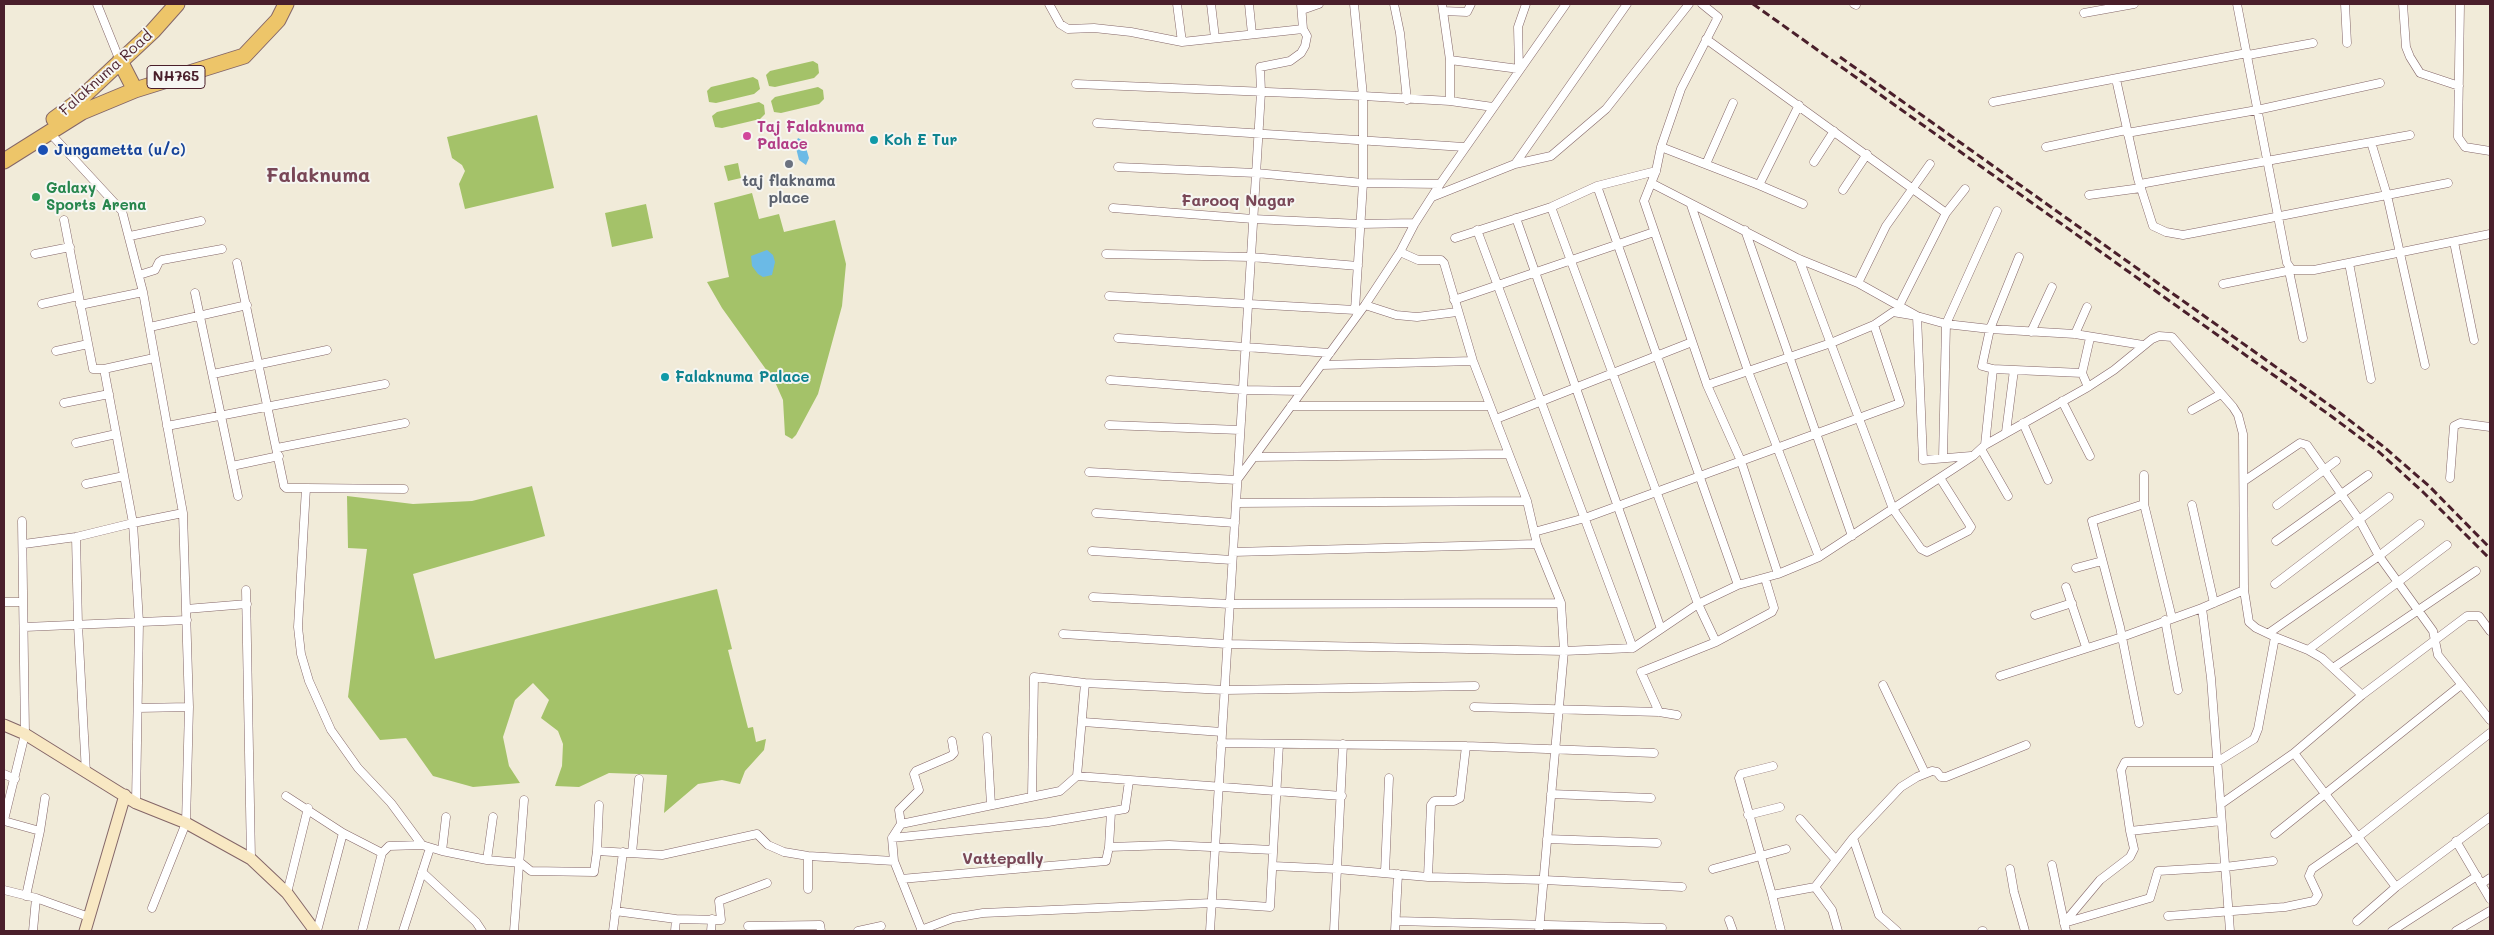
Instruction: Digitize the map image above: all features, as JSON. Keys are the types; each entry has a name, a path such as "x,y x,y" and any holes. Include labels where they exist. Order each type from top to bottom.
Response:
{"highway":[{"name":"Falaknuma Road","path":"4,150 44,126 76,103 153,31 177,4"},
{"name":"Falaknuma Road","path":"4,161 82,112 136,90 244,56 278,20 286,4"},
{"path":"120,61 136,90"}],"street":[{"path":"97,4 120,61"},
{"path":"1049,4 1060,24 1068,28 1112,30 1182,42 1303,29"},
{"path":"1177,4 1182,42"},
{"path":"1211,4 1215,38"},
{"path":"1249,4 1252,34"},
{"path":"1210,931 1261,92 1260,67 1290,60 1301,53 1306,46 1307,36 1303,29 1302,7 1319,4"},
{"path":"1354,4 1363,96 1363,183 1357,312"},
{"path":"1394,4 1400,33 1407,100"},
{"path":"1450,102 1450,60 1442,8 1467,12 1472,4"},
{"path":"1519,69 1518,27 1526,4"},
{"path":"1237,480 1322,365 1357,312 1365,305 1400,252 1415,223 1464,147 1566,4"},
{"path":"1515,164 1627,4"},
{"path":"1432,196 1515,164 1551,156 1606,109 1689,4"},
{"path":"1702,4 1718,17 1681,89 1661,147 1656,171 1644,201 1707,385 1741,461 1778,574"},
{"path":"2084,13 2134,4"},
{"path":"2345,4 2347,43"},
{"path":"2403,4 2406,47 2420,73 2459,86"},
{"path":"2460,4 2459,141 2465,147 2490,151"},
{"path":"2238,8 2277,216 2287,263 2291,271 2303,338"},
{"path":"1706,39 1946,213"},
{"path":"1993,102 2313,43"},
{"path":"1450,60 1519,69"},
{"path":"2116,79 2127,132 2153,226 2166,232 2183,235 2448,183"},
{"path":"2046,147 2257,110 2380,83"},
{"path":"1076,84 1363,96 1493,107"},
{"path":"1706,164 1733,103"},
{"path":"1759,185 1799,105"},
{"path":"1097,124 1464,147"},
{"path":"1814,162 1834,131"},
{"path":"49,132 122,211 143,292 183,513 189,707 186,823 152,908"},
{"path":"2089,195 2266,160 2410,135"},
{"path":"2371,142 2387,195 2425,365"},
{"path":"1661,147 1803,204"},
{"path":"1843,190 1867,154"},
{"path":"1858,283 1886,226 1930,164"},
{"path":"1118,167 1256,173 1363,183 1440,184"},
{"path":"1455,238 1551,207 1597,186 1656,171"},
{"path":"1651,183 1799,259 1858,283 1917,316"},
{"path":"1597,186 1738,585"},
{"path":"1899,306 1946,213 1965,189"},
{"path":"1691,205 1748,370 1819,557"},
{"path":"1551,207 1698,604 1716,642"},
{"path":"1113,208 1253,219 1360,224 1415,223"},
{"path":"1944,458 1946,324 1997,211"},
{"path":"1516,218 1661,628"},
{"path":"64,220 93,369 104,369 154,358"},
{"path":"130,236 201,221"},
{"path":"1477,230 1633,648"},
{"path":"1745,230 1852,536"},
{"path":"1454,300 1654,232"},
{"path":"2223,284 2291,271 2314,270 2490,234"},
{"path":"2454,242 2474,340"},
{"path":"35,254 70,247"},
{"path":"139,275 156,270 157,264 162,260 222,248"},
{"path":"1400,252 1418,260 1441,260 1444,262 1457,312 1473,361 1527,501 1537,544 1561,603 1564,651 1540,927"},
{"path":"1106,254 1251,257 1358,266"},
{"path":"2019,257 1990,329 1982,366 1993,369 2082,373"},
{"path":"1799,259 1893,509 1921,549 1927,552 1968,531 1970,524 1940,478"},
{"path":"237,263 285,487 404,489"},
{"path":"2349,263 2371,379"},
{"path":"2031,332 2052,287"},
{"path":"80,305 143,292"},
{"path":"195,293 238,496"},
{"path":"42,304 78,296"},
{"path":"1109,296 1357,312"},
{"path":"150,328 247,305"},
{"path":"1365,305 1396,315 1417,316 1457,312"},
{"path":"2075,334 2087,306"},
{"path":"1707,385 1831,342 1874,325 1893,312 1946,324 1990,329 2075,334 2090,338 2143,345"},
{"path":"1917,316 1923,460 1973,456"},
{"path":"1534,532 1585,518 1900,403 1874,325"},
{"path":"1063,634 1227,644 1564,651 1633,648 1698,604 1738,585 1778,574 1819,557 1973,456 2006,432 2088,387 2114,370 2143,345 2159,336 2172,337 2238,415 2241,424 2244,481 2244,590 2250,622 2256,628 2308,650 2333,668 2362,695"},
{"path":"1118,338 1330,353"},
{"path":"2088,387 2082,373 2090,338"},
{"path":"1496,419 1692,342"},
{"path":"56,351 88,344"},
{"path":"213,374 327,350"},
{"path":"1322,365 1473,361"},
{"path":"104,369 133,522 139,622 136,802"},
{"path":"1993,369 1983,447 2008,496"},
{"path":"2006,432 2014,370"},
{"path":"1110,380 1243,390 1302,391"},
{"path":"167,426 385,384"},
{"path":"64,403 109,394"},
{"path":"2192,410 2221,394"},
{"path":"2062,402 2090,456"},
{"path":"1291,406 1489,406"},
{"path":"232,466 278,452 405,423"},
{"path":"2023,423 2048,480"},
{"path":"2450,478 2454,426 2460,423 2490,427"},
{"path":"1109,425 1240,430"},
{"path":"76,443 116,434"},
{"path":"2244,481 2303,442 2340,496 2360,521 2379,556 2419,609 2436,639 2438,655 2461,685 2489,715"},
{"path":"1254,457 1508,454"},
{"path":"2277,505 2336,461"},
{"path":"1089,472 1237,480"},
{"path":"2144,475 2144,504 2169,619 2178,690"},
{"path":"2276,541 2368,475"},
{"path":"86,484 124,476"},
{"path":"306,488 298,627 301,654 309,681 331,730 358,768 391,803 422,845"},
{"path":"2274,584 2360,521 2389,497"},
{"path":"1236,503 1527,501"},
{"path":"2139,723 2122,637 2092,521 2144,504"},
{"path":"2192,505 2214,603"},
{"path":"24,544 76,537 133,522 183,513"},
{"path":"1096,513 1235,523"},
{"path":"22,521 24,544 22,602 25,627 25,734 4,820 40,832"},
{"path":"2065,927 2100,880 2130,857 2134,849 2121,770 2125,762 2217,762 2254,740 2258,729 2272,635 2420,524"},
{"path":"76,537 78,625 86,773"},
{"path":"1092,552 1233,556 1537,544"},
{"path":"2308,650 2447,545"},
{"path":"2076,568 2102,561"},
{"path":"2333,668 2476,571"},
{"path":"1659,712 1641,672 1716,642 1772,612 1774,608 1765,578"},
{"path":"2066,587 2086,647"},
{"path":"246,590 251,859"},
{"path":"2000,676 2122,637 2202,608 2244,590"},
{"path":"1092,597 1230,604 1561,603"},
{"path":"4,602 22,602"},
{"path":"186,609 247,604"},
{"path":"2035,616 2072,604"},
{"path":"2202,608 2211,678 2230,931"},
{"path":"2221,804 2294,753 2362,695 2467,616 2479,616 2490,631"},
{"path":"25,627 187,620"},
{"path":"1032,796 1034,677 1085,683 1225,690 1475,686"},
{"path":"901,824 1060,791 1077,776 1085,683"},
{"path":"1883,685 1925,773"},
{"path":"2275,834 2461,685"},
{"path":"138,708 189,707"},
{"path":"1474,707 1659,712 1677,715"},
{"path":"1083,722 1222,732"},
{"path":"4,725 25,734 136,802 186,823 251,859 287,893 316,931"},
{"path":"2168,916 2285,907 2314,901 2318,896 2309,876 2310,871 2358,837 2490,732"},
{"path":"986,737 991,806"},
{"path":"952,741 954,753 951,756 916,771 914,774 919,790 899,810 901,824 892,838 894,861 922,931 953,918 983,913 1212,903 1270,907 1279,744"},
{"path":"1221,743 1466,746 1654,753"},
{"path":"1334,931 1342,796 1343,744"},
{"path":"1772,895 1815,887 1853,838 1901,787 1925,773 1938,772 1941,777 1946,777 2026,744"},
{"path":"1428,878 1430,805 1434,801 1454,801 1460,798 1466,746"},
{"path":"2294,753 2396,887"},
{"path":"1774,766 1741,774 1739,778 1782,931"},
{"path":"4,774 14,779"},
{"path":"1077,776 1129,781 1219,785 1342,796"},
{"path":"1385,872 1389,778"},
{"path":"632,853 639,779"},
{"path":"892,838 1048,822 1125,809 1129,781"},
{"path":"1551,794 1651,798"},
{"path":"85,931 125,795"},
{"path":"286,796 308,808 343,833 382,854"},
{"path":"26,896 46,798"},
{"path":"514,931 524,800"},
{"path":"362,931 382,854 389,846 422,845 442,852 487,860 520,863 531,871 594,872 599,805"},
{"path":"1748,815 1780,807"},
{"path":"287,893 308,808"},
{"path":"901,878 1106,862 1109,847 1110,812"},
{"path":"442,852 446,817"},
{"path":"487,860 493,817"},
{"path":"2357,921 2396,887 2490,817"},
{"path":"1800,819 1836,860"},
{"path":"2130,831 2221,821"},
{"path":"316,931 343,833"},
{"path":"597,851 662,855 756,834 768,845 784,852 808,856 894,861"},
{"path":"1853,838 1879,915 1897,931"},
{"path":"1547,839 1657,843"},
{"path":"2456,841 2490,899"},
{"path":"1109,847 1145,845 1273,850"},
{"path":"403,931 430,848"},
{"path":"1713,869 1786,849"},
{"path":"612,931 622,852"},
{"path":"808,856 808,889"},
{"path":"2065,927 2150,898 2158,871 2225,867 2273,861"},
{"path":"2052,865 2065,927"},
{"path":"1273,866 1385,872 1428,878 1544,880 1682,887"},
{"path":"2010,868 2014,892 2025,931"},
{"path":"422,872 476,922 482,931"},
{"path":"1396,931 1398,874"},
{"path":"2392,931 2479,880 2490,878"},
{"path":"615,911 676,919 721,920 719,901 767,883"},
{"path":"1815,887 1832,910 1838,931"},
{"path":"4,890 36,898 89,917"},
{"path":"34,931 36,898"},
{"path":"2456,931 2490,911"},
{"path":"675,931 676,919"},
{"path":"711,931 712,919"},
{"path":"1729,920 1733,931"},
{"path":"1396,921 1540,927 1662,928"},
{"path":"748,926 820,925 821,931"},
{"path":"858,931 881,926"}],"green space":[{"path":"813,61 818,64 819,73 814,78 775,87 769,86 766,75 770,71"},
{"path":"753,77 758,80 760,89 754,94 716,103 709,102 707,91 711,87"},
{"path":"818,87 823,90 824,99 819,104 781,113 774,112 771,101 775,97"},
{"path":"759,102 764,105 765,114 760,119 722,128 715,127 712,116 717,112"},
{"path":"537,115 554,188 465,209 459,184 465,171 462,165 452,158 447,137"},
{"path":"738,163 741,178 728,181 724,166"},
{"path":"752,193 759,219 779,214 784,232 835,220 846,264 842,306 818,394 792,439 785,435 783,400 775,382 722,308 707,282 729,277 714,203"},
{"path":"646,204 653,238 612,247 605,213"},
{"path":"532,486 545,536 413,574 435,659 717,589 732,649 728,650 748,728 753,727 756,742 766,739 764,750 745,771 740,784 722,780 698,784 664,813 667,775 609,773 579,787 555,786 562,766 563,744 558,731 541,718 549,700 533,683 515,700 503,737 509,766 520,783 473,787 433,776 406,738 380,740 348,697 367,549 348,548 347,496 413,504 472,501"}],"water":[{"path":"798,138 804,141 809,158 806,165 799,160 795,144"},
{"path":"767,250 773,255 775,262 772,275 763,277 752,266 751,256"}],"railway":[{"path":"1753,4 2379,452 2423,492 2490,559"},
{"path":"1840,57 2335,409 2384,447 2429,486 2490,548"}],"place":[{"name":"Taj Falaknuma Palace","path":"747,136"},
{"name":"Koh E Tur","path":"874,140"},
{"name":"Jungametta (u/c)","path":"43,150"},
{"name":"taj flaknama place","path":"789,164"},
{"name":"Galaxy Sports Arena","path":"36,197"},
{"name":"Falaknuma Palace","path":"665,377"}],"district":[{"name":"Falaknuma","path":"318,176"},
{"name":"Farooq Nagar","path":"1238,201"},
{"name":"Vattepally","path":"1003,859"}]}
